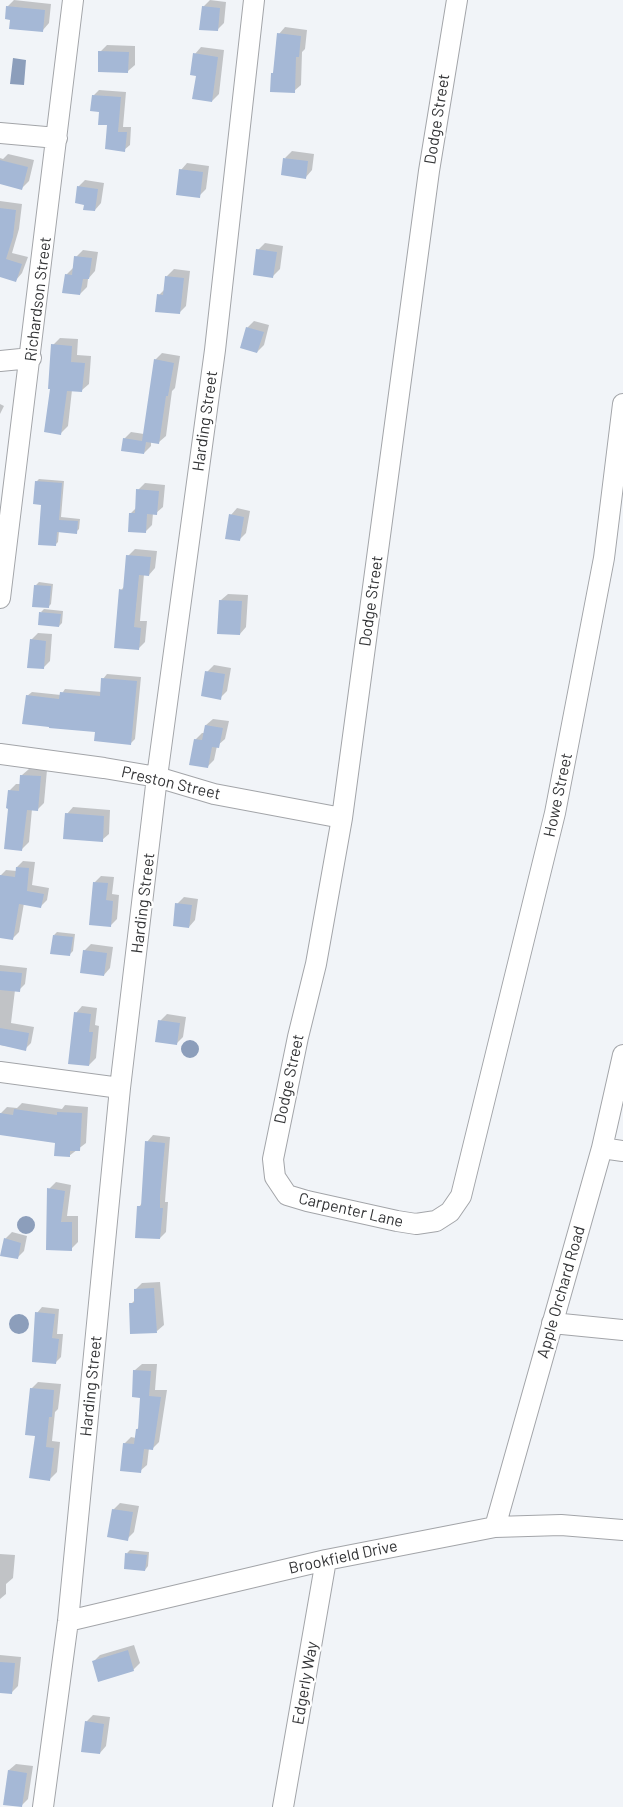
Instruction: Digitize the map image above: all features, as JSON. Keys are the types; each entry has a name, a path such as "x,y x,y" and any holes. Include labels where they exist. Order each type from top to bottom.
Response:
{"street":[{"name":"Richardson Street","path":"0,598 73,0"},
{"name":"Harding Street","path":"43,1807 68,1621 120,1088 157,777 214,359 254,0"},
{"name":"Dodge Street","path":"287,1195 275,1177 273,1159 298,1037 316,964 342,818 429,171 457,0"},
{"path":"0,133 57,138"},
{"path":"0,361 31,358"},
{"name":"Howe Street","path":"466,1181 555,813 604,558 623,404"},
{"name":"Preston Street","path":"0,754 157,777 214,794 342,818"},
{"name":"Apple Orchard Road","path":"495,1527 602,1148 623,1056"},
{"path":"0,1072 120,1088"},
{"path":"602,1148 623,1151"},
{"name":"Carpenter Lane","path":"287,1195 307,1202 416,1224 436,1221 450,1212 461,1196 466,1181"},
{"path":"552,1323 623,1330"},
{"name":"Brookfield Drive","path":"68,1621 326,1560 495,1527 561,1525 623,1530"},
{"name":"Edgerly Way","path":"283,1807 326,1560"}],"water":[{"path":"13,58 26,60 24,85 10,84"},
{"path":"190,1040 196,1043 199,1049 196,1055 190,1058 184,1055 181,1049 184,1043"},
{"path":"26,1216 34,1221 35,1225 30,1233 26,1234 18,1229 17,1225 22,1217"},
{"path":"19,1314 26,1317 29,1324 26,1331 19,1334 12,1331 9,1324 12,1317"}],"building":[{"path":"6,6 45,10 43,32 9,29 10,20 5,19"},
{"path":"202,6 220,8 218,31 199,30"},
{"path":"277,33 301,36 299,57 296,57 295,93 270,92"},
{"path":"98,51 129,52 128,73 98,72"},
{"path":"193,53 218,57 212,102 192,99 196,76 190,75"},
{"path":"92,95 121,97 118,132 127,132 125,152 105,149 107,125 98,125 99,112 90,111"},
{"path":"283,158 308,161 306,179 281,175"},
{"path":"0,160 28,167 22,190 0,184"},
{"path":"179,169 203,172 200,198 176,195"},
{"path":"77,186 98,189 95,211 83,210 84,205 75,203"},
{"path":"0,208 16,210 13,237 6,259 22,264 16,282 0,277"},
{"path":"256,249 277,252 273,278 253,275"},
{"path":"74,256 92,258 89,279 83,279 80,295 62,293 65,274 72,275"},
{"path":"165,276 184,278 180,314 155,312 157,294 163,295"},
{"path":"246,327 264,332 257,353 240,348"},
{"path":"51,344 72,346 71,362 85,363 82,392 67,391 61,435 44,432 50,389 48,389"},
{"path":"154,359 174,363 168,396 166,396 159,444 146,442 144,454 121,451 123,438 142,441"},
{"path":"35,481 62,483 59,520 78,521 77,534 57,532 56,546 38,545 41,505 33,504"},
{"path":"136,489 159,491 157,515 147,514 146,533 128,532 129,513 135,513"},
{"path":"229,514 244,517 240,541 225,539"},
{"path":"126,555 151,557 149,576 139,575 134,627 141,628 139,650 114,648 119,589 123,590"},
{"path":"34,585 51,586 49,608 32,607"},
{"path":"219,600 242,601 240,635 217,634"},
{"path":"39,612 61,614 59,627 38,625"},
{"path":"30,639 46,641 44,669 27,668"},
{"path":"205,671 225,674 221,700 201,696"},
{"path":"101,678 137,681 131,745 94,741 95,732 22,724 26,695 59,699 60,692 100,696"},
{"path":"205,725 223,728 219,748 212,747 208,768 189,765 194,739 202,740"},
{"path":"20,775 41,776 38,811 27,810 22,851 4,849 8,790 19,791"},
{"path":"65,813 104,816 103,842 63,839"},
{"path":"16,867 29,868 27,891 44,894 41,908 19,904 13,940 0,938 0,875 15,877"},
{"path":"93,882 108,883 106,900 113,901 111,927 89,925"},
{"path":"175,903 192,905 189,928 173,926"},
{"path":"53,935 73,937 70,956 50,954"},
{"path":"83,950 107,953 104,976 80,973"},
{"path":"0,971 22,973 20,992 0,990"},
{"path":"74,1012 91,1014 89,1032 93,1032 89,1066 68,1064"},
{"path":"158,1020 180,1023 177,1045 155,1042"},
{"path":"0,1028 29,1033 26,1051 0,1045"},
{"path":"14,1109 57,1115 57,1112 82,1113 80,1151 70,1151 70,1157 54,1156 55,1143 0,1135 0,1113 13,1115"},
{"path":"145,1141 165,1143 160,1196 160,1208 163,1208 160,1239 135,1238 137,1206 141,1206"},
{"path":"47,1188 65,1191 61,1222 72,1222 72,1251 46,1250"},
{"path":"4,1238 21,1243 18,1259 0,1256"},
{"path":"154,1288 157,1333 130,1334 129,1303 134,1303 134,1289"},
{"path":"35,1312 55,1314 52,1338 59,1339 56,1364 32,1362"},
{"path":"133,1370 151,1371 149,1396 161,1397 153,1450 144,1449 141,1473 120,1471 123,1443 134,1444 136,1429 138,1429 140,1398 132,1397"},
{"path":"30,1388 54,1390 46,1447 54,1448 50,1481 29,1478 35,1436 25,1435"},
{"path":"112,1509 133,1512 128,1541 107,1537"},
{"path":"125,1553 147,1555 145,1571 124,1569"},
{"path":"128,1650 134,1671 98,1682 92,1661"},
{"path":"0,1662 15,1663 12,1694 0,1693"},
{"path":"85,1721 104,1724 100,1754 81,1752"},
{"path":"8,1770 27,1773 22,1807 3,1805"}]}
